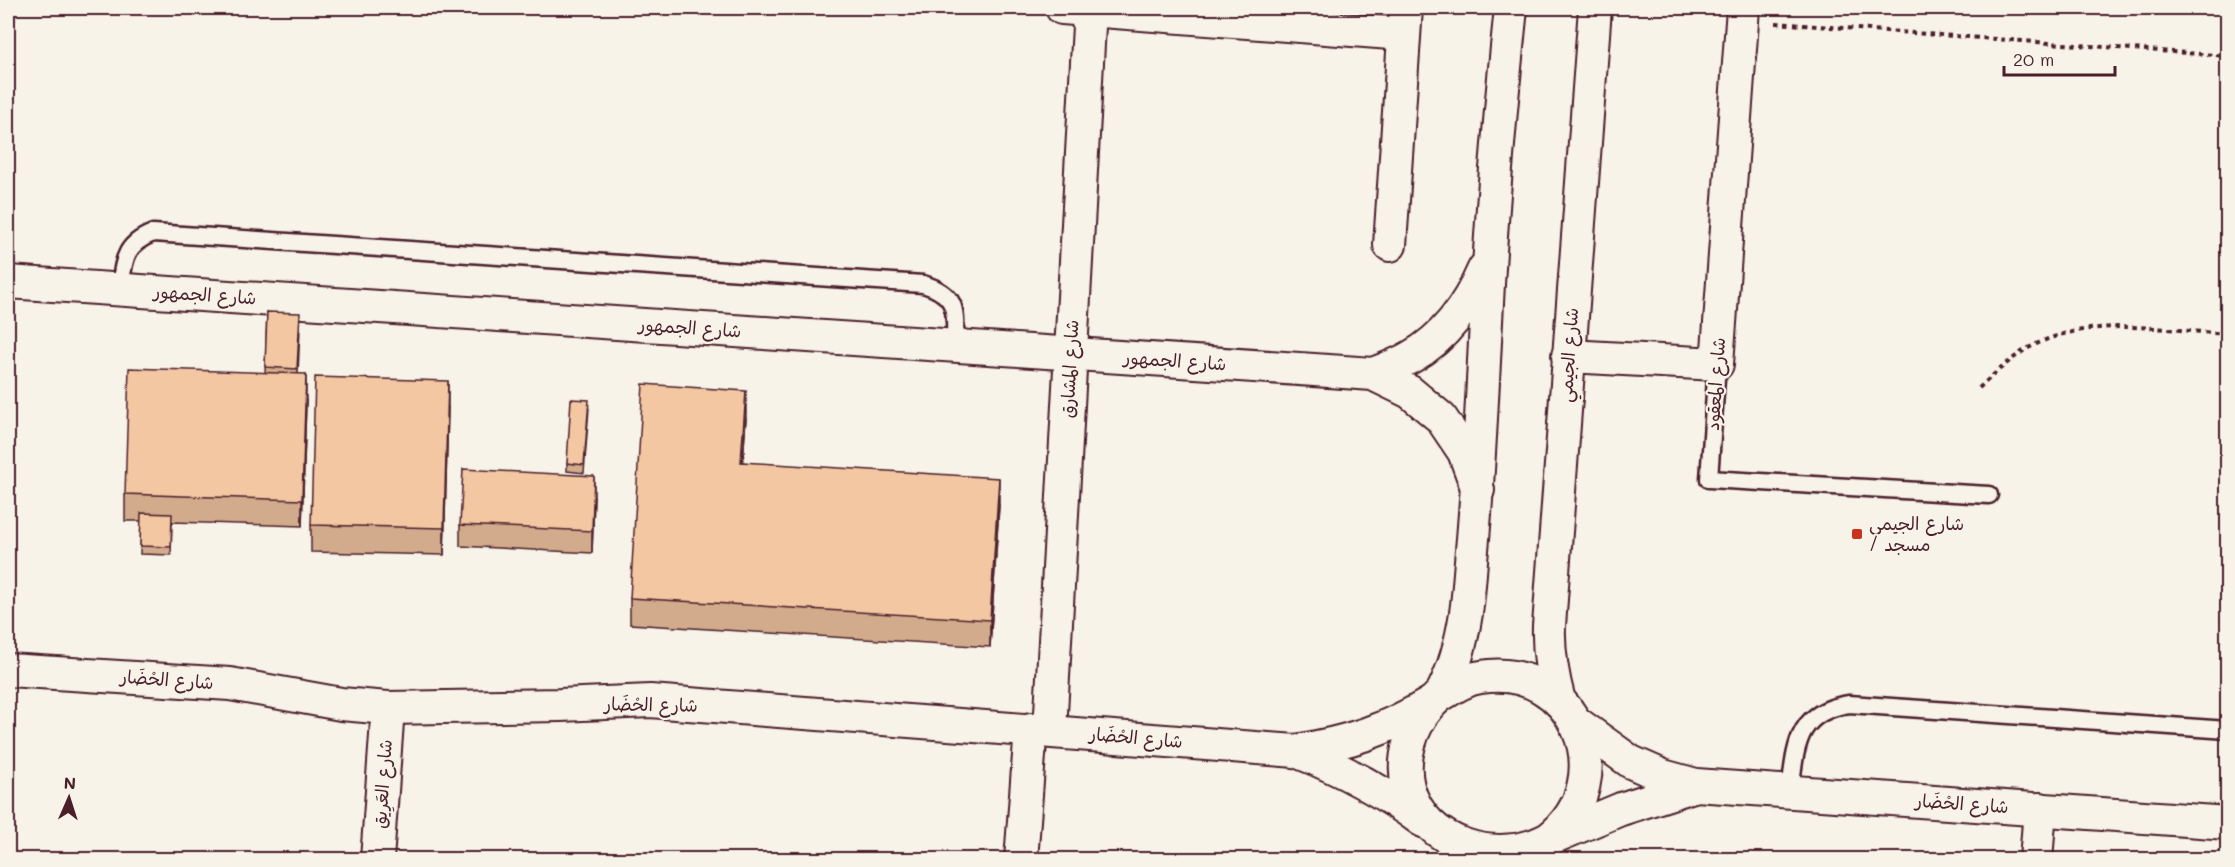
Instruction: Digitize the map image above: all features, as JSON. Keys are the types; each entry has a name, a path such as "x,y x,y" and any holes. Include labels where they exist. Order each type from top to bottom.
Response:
{"street":[{"path":"1081,8 1405,21 1390,245"},
{"name":"شارع المشارق","path":"1021,860 1040,730 1071,354 1081,8"},
{"path":"1436,699 1459,684 1480,677 1501,676 1522,680 1542,688 1567,711 1584,745 1586,772 1581,798 1567,822 1548,840 1532,849 1514,854 1496,855 1477,854 1444,839 1430,827 1417,809 1408,787 1406,765 1409,742 1413,732 1436,699 1452,668 1466,613 1478,490 1497,138 1511,8"},
{"name":"شارع الجيمي","path":"1567,711 1552,676 1548,652 1549,626 1595,8"},
{"name":"شارع المعقود","path":"1717,364 1743,14"},
{"name":"شارع الجمهور","path":"1373,374 1412,357 1446,330 1472,296 1489,257"},
{"name":"شارع الجمهور","path":"8,282 1373,374 1410,392 1441,418 1464,452 1478,490"},
{"path":"1568,356 1717,364"},
{"name":"شارع الحْضَار","path":"8,670 230,684 341,704 388,708 651,701 1296,751 1366,735 1400,722 1436,699"},
{"name":"شارع العَرِيق","path":"377,860 388,708"},
{"name":"شارع الحْضَار","path":"1567,711 1631,762 1663,776 1696,784 2228,823"},
{"name":"شارع الحْضَار","path":"1296,751 1332,765 1366,783 1430,827"},
{"name":"شارع الحْضَار","path":"1548,840 1621,809 1696,784"},
{"path":"2036,860 2040,809"}],"lane":[{"path":"120,290 124,258 131,246 141,238 153,233 911,283 937,289 948,296 954,307 955,346"},
{"name":"شارع المعقود","path":"1717,364 1709,479 1989,495"},
{"path":"1790,791 1796,745 1810,720 1835,706 1849,704 2228,730"}],"path":[{"path":"1743,14 2228,56"},
{"path":"1979,388 2007,362 2026,349 2047,339 2076,330 2106,326 2228,334"}],"building":[{"path":"267,312 300,313 297,369 265,367"},
{"path":"129,368 306,374 302,500 125,494"},
{"path":"315,377 448,381 444,528 311,525"},
{"path":"643,384 746,391 741,462 999,478 990,620 630,598"},
{"path":"571,399 589,400 584,465 567,463"},
{"path":"463,469 594,476 592,531 460,525"},
{"path":"141,513 172,514 171,547 140,546"}],"place":[{"name":"شارع الجيمي / مسجد","path":"1857,534"}]}
